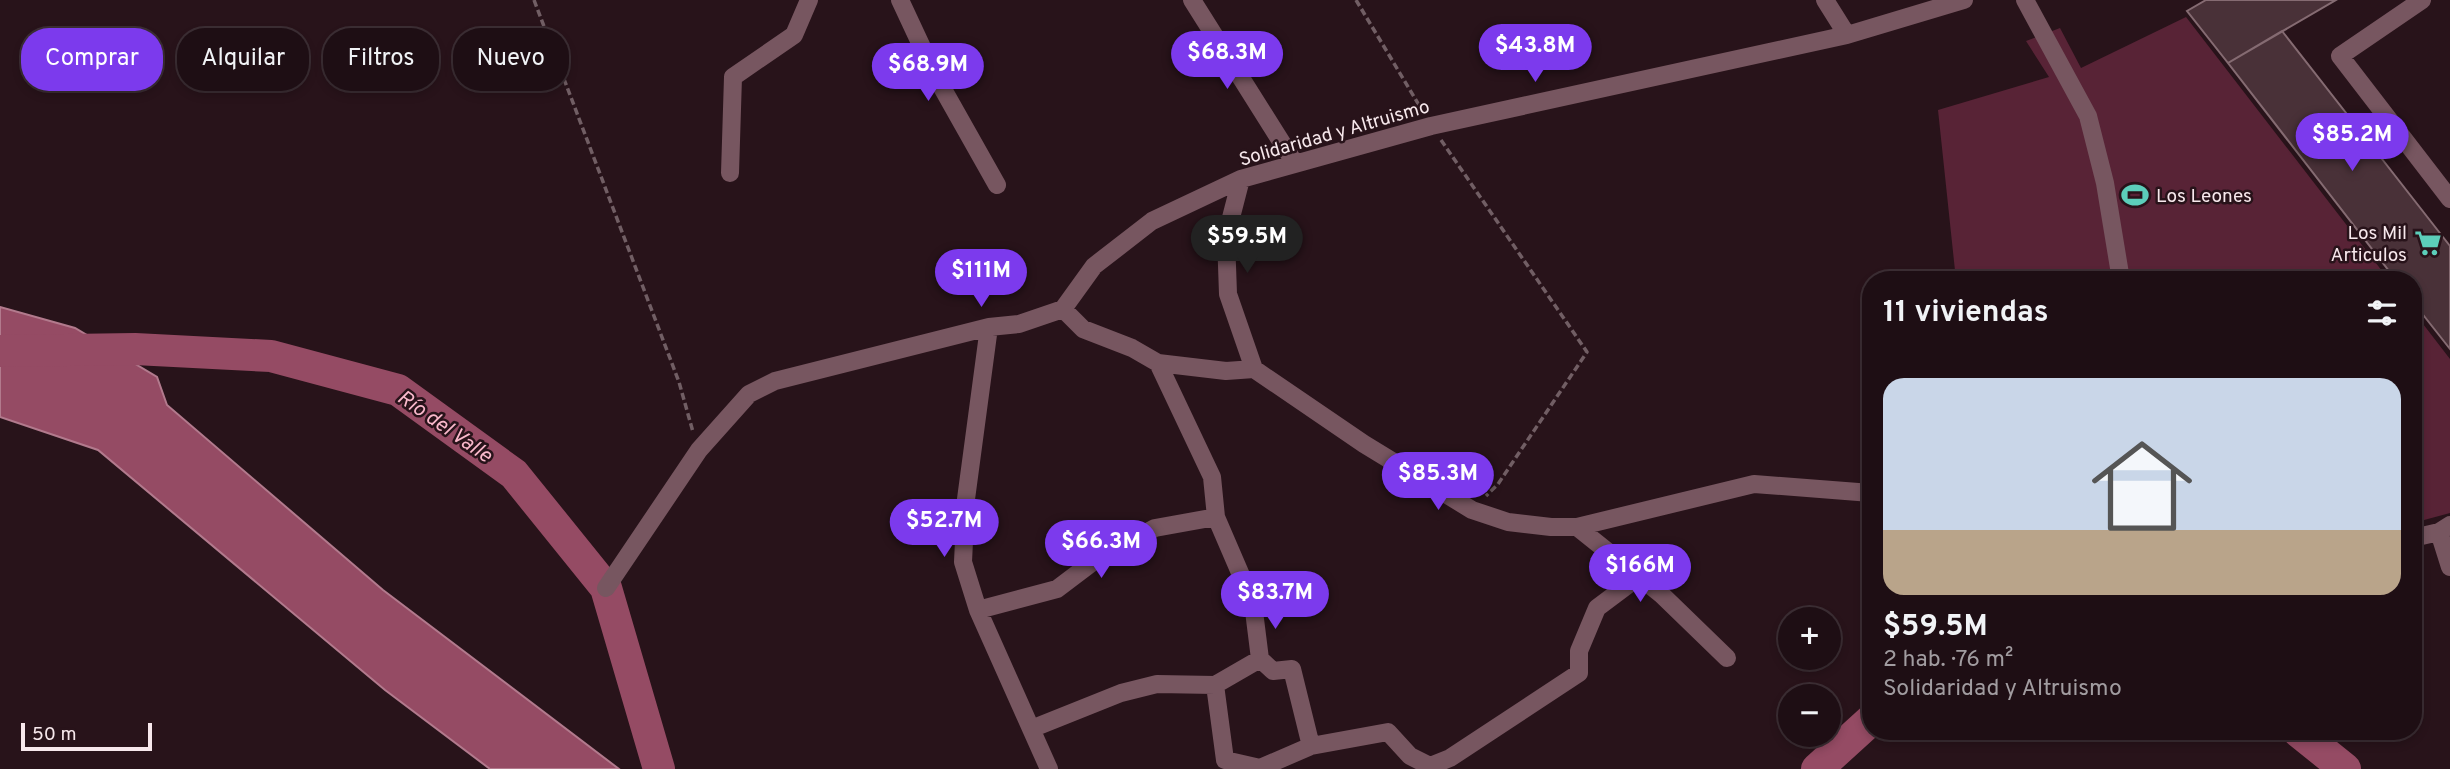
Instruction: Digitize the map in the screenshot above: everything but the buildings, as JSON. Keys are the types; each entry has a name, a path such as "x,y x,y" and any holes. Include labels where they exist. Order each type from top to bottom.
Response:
{"street":[{"path":"730,173 733,77 794,36 809,0"},
{"path":"900,0 934,75 997,184"},
{"path":"1192,0 1294,162"},
{"path":"1825,0 1847,35"},
{"name":"Solidaridad y Altruismo","path":"1063,309 1094,265 1152,221 1241,179 1431,125 1847,35 1964,0"},
{"path":"2025,0 2088,116 2105,183 2120,271"},
{"path":"2422,0 2340,56 2450,200"},
{"path":"1241,179 1226,237 1228,294 1254,369 1364,444 1472,510 1508,522 1577,527 1754,484 1862,492"},
{"path":"606,588 699,450 749,394 775,381 989,327 1019,324 1063,309 1083,329 1132,348 1158,363 1226,371 1254,369"},
{"path":"989,327 967,499 963,562 978,610 1049,769"},
{"path":"1158,363 1212,477 1216,517 1253,603 1260,659 1273,671 1292,669 1311,746"},
{"path":"978,610 1057,589 1098,558 1155,528 1216,517"},
{"path":"1577,527 1689,620 1727,658"},
{"path":"2422,534 2444,528 2450,567"},
{"path":"1215,685 1225,760 1260,768 1311,746 1388,732 1410,756 1430,766 1450,758 1578,673 1579,650 1597,608 1637,578"},
{"path":"1031,729 1121,693 1157,684 1215,685 1260,659"}],"path":[{"path":"534,0 679,382 699,450"},
{"path":"1356,0 1431,125 1587,352 1498,484 1472,510"}],"shaded area":[{"name":"Los Leones","path":"2186,17 2382,271 1955,271 1938,110 2049,77 2026,41 2060,28 2081,68"},
{"path":"0,307 75,328 157,377 167,405 383,590 619,769 490,769 385,690 98,450 0,417"},
{"path":"2422,323 2450,359 2450,513 2422,521"}],"waterway":[{"name":"Río del Valle","path":"0,351 135,349 271,356 398,390 514,474 606,588 659,769"},
{"name":"Río del Valle","path":"1817,769 1862,728"},
{"name":"Río del Valle","path":"2309,740 2345,769"}],"place":[{"name":"Los Leones","path":"2135,195"},
{"name":"Los Mil Articulos","path":"2428,243"}]}
